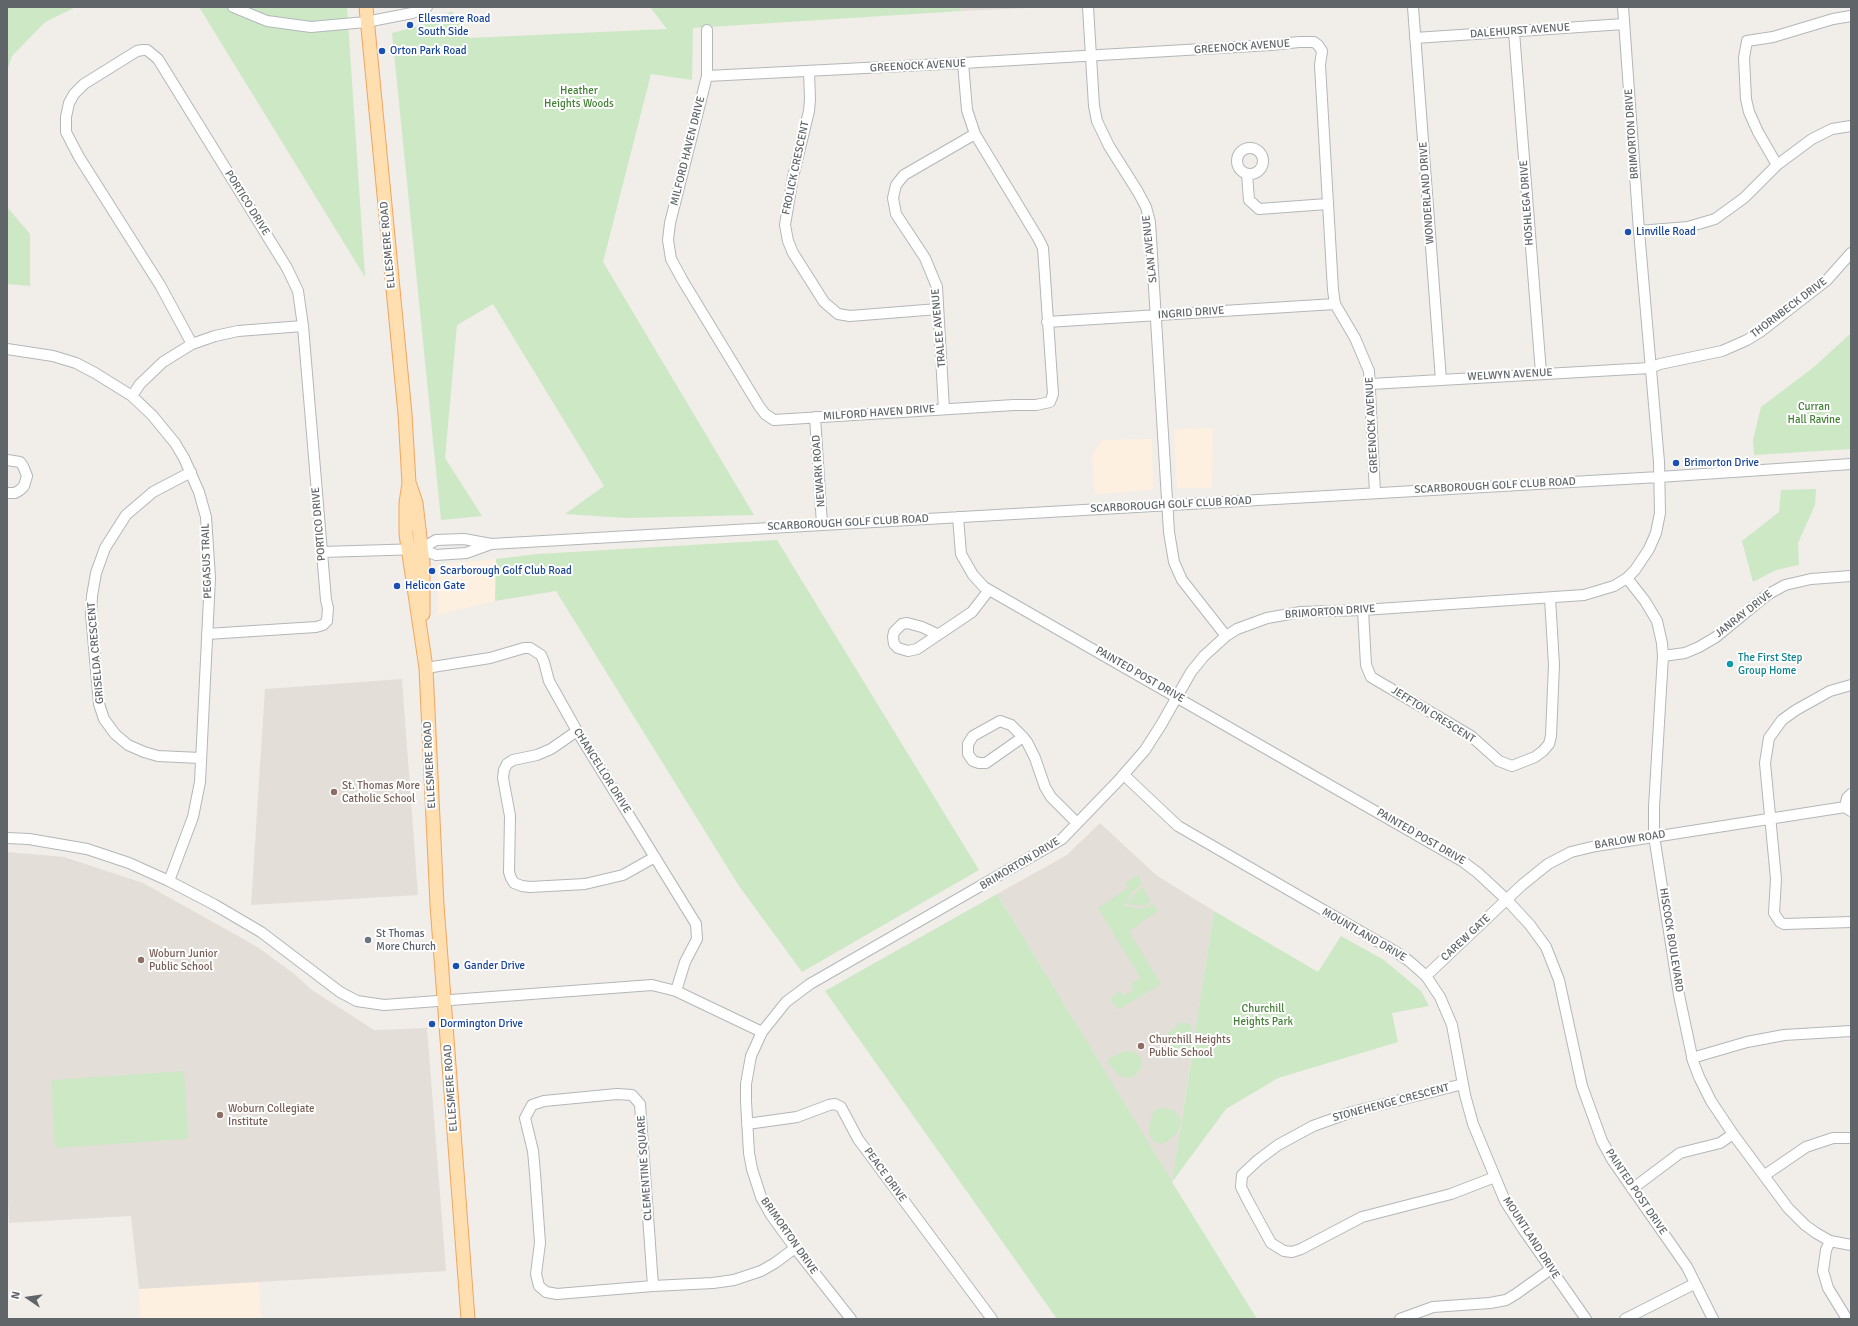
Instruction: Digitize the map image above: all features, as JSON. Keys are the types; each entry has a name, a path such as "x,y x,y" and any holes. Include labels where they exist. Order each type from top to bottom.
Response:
{"main road":[{"name":"ELLESMERE ROAD","path":"366,7 366,22 405,414 409,483 406,503 408,550 426,668 437,905 468,1319"},
{"name":"ELLESMERE ROAD","path":"409,483 416,503 424,579 422,642"}],"street":[{"path":"233,7 267,21 301,27 366,22 412,13 427,7"},
{"name":"SLAN AVENUE","path":"1088,7 1090,56 1094,106 1097,121 1105,140 1138,192 1149,216 1171,547 1174,562 1182,580 1226,636"},
{"name":"WONDERLAND DRIVE","path":"1413,7 1440,380"},
{"name":"BRIMORTON DRIVE","path":"851,1319 795,1248 761,1197 749,1153 746,1101 748,1071 751,1056 762,1032 776,1013 797,993 1046,850 1062,839 1124,775 1145,750 1191,672 1204,656 1226,636 1253,622 1301,612 1363,610 1584,595 1600,592 1614,586 1627,578 1642,560 1654,539 1660,513 1659,477 1656,422 1639,231 1623,7"},
{"path":"1777,164 1749,112 1746,99 1744,58 1747,41 1773,37 1833,19 1851,16"},
{"name":"DALEHURST AVENUE","path":"1415,38 1624,24"},
{"name":"MILFORD HAVEN DRIVE","path":"707,30 707,76 670,222 668,240 671,259 764,414 774,420 944,409 1036,405 1050,402 1053,394 1043,248 975,134 967,110 964,63"},
{"name":"HOSHLEGA DRIVE","path":"1514,32 1540,374"},
{"name":"GREENOCK AVENUE","path":"707,76 809,72 1271,46 1299,42 1314,42 1322,51 1320,66 1333,290 1335,304 1347,321 1362,352 1369,371 1375,492"},
{"name":"PORTICO DRIVE","path":"192,344 160,285 78,157 66,132 66,117 74,94 84,84 137,51 147,50 158,59 287,268 298,291 303,326 326,600 328,608 327,620 323,625 207,634"},
{"name":"FROLICK CRESCENT","path":"809,72 809,111 793,177 785,225 788,241 794,253 824,302 838,314 850,316 938,309"},
{"path":"1639,231 1688,227 1715,219 1744,198 1777,164 1818,136 1832,129 1851,126"},
{"name":"TRALEE AVENUE","path":"944,409 937,287 925,258 896,214 893,198 896,185 904,175 975,134"},
{"path":"1247,174 1249,200 1259,209 1327,204"},
{"name":"THORNBECK DRIVE","path":"1650,368 1660,364 1722,351 1747,340 1760,332 1827,280 1851,253"},
{"name":"INGRID DRIVE","path":"1047,322 1335,304"},
{"path":"132,396 140,384 163,362 192,344 215,336 238,331 303,326"},
{"name":"PEGASUS TRAIL","path":"7,349 53,356 76,363 132,396 164,430 184,458 199,492 206,517 209,542 210,578 200,782 193,817 169,881"},
{"name":"WELWYN AVENUE","path":"1370,384 1650,368"},
{"name":"NEWARK ROAD","path":"815,417 822,524"},
{"path":"7,460 20,462 27,476 26,481 20,490 15,493 7,493"},
{"name":"SCARBOROUGH GOLF CLUB ROAD","path":"421,549 436,540 464,539 492,544 1375,492 1659,477 1851,464"},
{"name":"GRISELDA CRESCENT","path":"191,472 153,492 126,515 105,548 93,589 91,614 99,704 104,718 115,734 128,745 158,756 200,758"},
{"name":"PAINTED POST DRIVE","path":"958,517 961,554 979,583 989,590 1178,696 1462,861 1478,873 1507,900 1546,947 1559,980 1584,1096 1602,1141 1613,1161 1687,1267 1694,1284 1713,1319"},
{"name":"SCARBOROUGH GOLF CLUB ROAD","path":"408,550 421,549 434,554 466,553 492,544"},
{"path":"322,552 408,550"},
{"name":"JANRAY DRIVE","path":"1663,656 1685,653 1699,647 1716,637 1763,597 1785,585 1811,579 1851,576"},
{"name":"HISCOCK BOULEVARD","path":"1627,578 1645,601 1657,621 1662,642 1663,656 1655,782 1654,836 1679,995 1692,1058 1699,1077 1711,1101 1733,1134 1765,1175 1788,1208 1805,1226 1830,1240 1851,1245"},
{"path":"937,634 972,612 989,590"},
{"name":"JEFFTON CRESCENT","path":"1363,610 1366,665 1368,672 1372,677 1471,736 1499,762 1512,766 1536,757 1549,744 1551,736 1554,665 1550,598"},
{"name":"CHANCELLOR DRIVE","path":"426,668 490,658 524,648 530,648 541,655 549,681 577,731 696,924 698,940 685,962 676,991"},
{"path":"1851,685 1830,691 1796,710 1779,723 1769,738 1765,763 1776,879 1774,913 1780,922 1784,924 1802,925 1851,922"},
{"path":"1023,737 986,763 979,763 973,760 968,754 968,744 973,736 996,722 1007,722 1023,737 1035,758 1043,781 1051,797 1077,824"},
{"path":"577,731 552,749 536,755 513,760 507,764 504,770 503,778 510,816 509,872 511,878 514,882 522,886 530,887 584,884 623,875 655,857"},
{"name":"MOUNTLAND DRIVE","path":"1124,775 1178,826 1396,952 1409,960 1426,976 1440,998 1452,1025 1463,1084 1477,1134 1506,1201 1550,1269 1586,1319"},
{"path":"1848,809 1848,798 1851,794"},
{"name":"BARLOW ROAD","path":"1507,900 1548,864 1571,852 1654,836 1848,809"},
{"path":"7,838 29,839 87,849 129,863 169,881 261,932 340,992 357,1000 384,1005 445,999 639,986 662,986 676,991 762,1032"},
{"name":"CAREW GATE","path":"1426,976 1507,900"},
{"path":"1692,1058 1747,1042 1784,1034 1851,1031"},
{"name":"STONEHENGE CRESCENT","path":"1463,1084 1352,1112 1313,1126 1278,1145 1258,1160 1242,1176 1242,1187 1271,1243 1284,1251 1292,1252 1301,1249 1362,1217 1451,1194 1495,1177"},
{"name":"CLEMENTINE SQUARE","path":"653,1286 640,1104 632,1095 617,1094 544,1101 532,1105 525,1118 533,1151 540,1243 536,1274 539,1286 546,1292 557,1294 653,1286 713,1283 743,1278 775,1263 795,1248"},
{"name":"PEACE DRIVE","path":"747,1124 797,1117 829,1105 835,1104 841,1107 858,1139 992,1319"},
{"path":"1632,1189 1680,1153 1720,1143 1733,1134"},
{"path":"1765,1175 1806,1147 1833,1138 1851,1138"},
{"path":"1830,1240 1826,1250 1823,1271 1828,1288 1847,1319"},
{"path":"1400,1319 1433,1308 1506,1300 1550,1269"},
{"path":"1625,1319 1694,1284"}],"shaded area":[{"path":"960,7 1053,7 961,11"},
{"path":"1213,428 1212,488 1177,488 1174,429"},
{"path":"1152,439 1153,490 1095,494 1092,456 1102,440"},
{"path":"496,559 495,601 438,615 436,565"},
{"name":"St. Thomas More Catholic School","path":"402,679 418,895 251,905 265,689"},
{"name":"Churchill Heights Public School","path":"1100,823 1156,875 1214,911 1172,1182 997,894 1067,855"},
{"name":"Woburn Collegiate Institute","path":"7,852 64,857 143,883 256,946 293,973 312,990 374,1030 427,1028 446,1271 139,1289 131,1216 9,1223 7,1182"},
{"path":"259,1282 261,1319 140,1319 139,1289"}],"green space":[{"path":"7,7 76,7 45,22 12,56 7,71"},
{"path":"199,7 347,7 365,277"},
{"name":"Heather Heights Woods","path":"650,7 960,7 961,11 693,28 692,80 651,74 603,262 754,515 626,518 565,514 604,486 493,304 457,325 445,458 482,516 441,520 392,33 426,24 452,11 469,38 667,29"},
{"path":"7,207 30,234 30,286 7,284"},
{"name":"Curran Hall Ravine","path":"1851,333 1851,449 1754,455 1753,440 1761,407 1814,367"},
{"path":"1816,489 1815,505 1798,543 1799,565 1776,570 1753,582 1742,541 1779,512 1781,490"},
{"path":"777,540 979,870 802,972 739,886 556,591 495,601 496,559 538,554"},
{"path":"1138,875 1142,884 1132,892 1124,906 1144,909 1153,904 1158,911 1129,931 1161,984 1118,1010 1110,998 1120,991 1124,996 1133,990 1130,984 1140,978 1098,908 1128,888 1125,883"},
{"path":"1143,887 1151,902 1144,906 1127,904 1135,893"},
{"name":"Churchill Heights Park","path":"997,894 1172,1181 1193,1049 1187,1053 1181,1054 1174,1052 1168,1043 1167,1038 1169,1032 1181,1022 1190,1024 1194,1039 1214,911 1318,972 1341,936 1384,960 1421,991 1429,1006 1392,1013 1398,1042 1278,1078 1226,1109 1172,1182 1257,1319 1057,1319 825,991"},
{"path":"1125,1051 1134,1052 1140,1056 1142,1062 1141,1068 1134,1077 1127,1078 1119,1075 1108,1064 1109,1058"},
{"path":"184,1071 188,1139 55,1148 51,1080"},
{"path":"1164,1108 1175,1111 1181,1121 1178,1131 1173,1137 1163,1144 1154,1142 1149,1134 1151,1116 1156,1109"}],"place":[{"name":"Ellesmere Road South Side","path":"410,25"},
{"name":"Orton Park Road","path":"382,51"},
{"name":"Linville Road","path":"1628,232"},
{"name":"Brimorton Drive","path":"1676,463"},
{"name":"Scarborough Golf Club Road","path":"432,571"},
{"name":"Helicon Gate","path":"397,586"},
{"name":"The First Step Group Home","path":"1730,664"},
{"name":"St. Thomas More Catholic School","path":"334,792"},
{"name":"St Thomas More Church","path":"368,940"},
{"name":"Woburn Junior Public School","path":"141,960"},
{"name":"Gander Drive","path":"456,966"},
{"name":"Dormington Drive","path":"432,1024"},
{"name":"Churchill Heights Public School","path":"1141,1046"},
{"name":"Woburn Collegiate Institute","path":"220,1115"}]}
